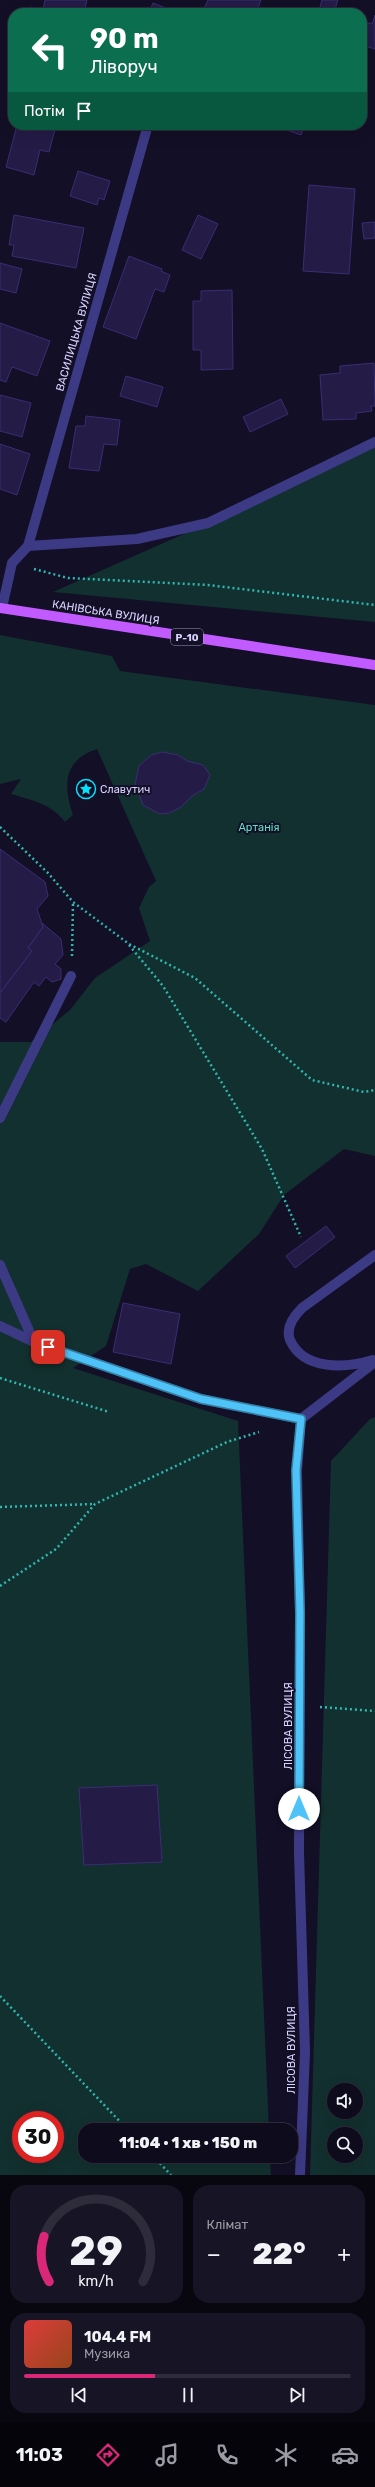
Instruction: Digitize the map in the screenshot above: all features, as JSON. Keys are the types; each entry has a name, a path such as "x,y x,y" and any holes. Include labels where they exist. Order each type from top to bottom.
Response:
{"main road":[{"name":"КАНІВСЬКА ВУЛИЦЯ","path":"1,608 375,665"}],"street":[{"name":"ВАСИЛИЦЬКА ВУЛИЦЯ","path":"1,608 12,564 28,546 147,130"},
{"path":"28,546 137,539 208,523 375,442"},
{"path":"0,1118 71,976"},
{"path":"375,1255 302,1308 292,1318 288,1335 294,1349 305,1358 318,1363 355,1366 375,1361"},
{"path":"0,1265 34,1342"},
{"path":"0,1326 34,1342 201,1399 301,1419 375,1361"},
{"name":"ЛІСОВА ВУЛИЦЯ","path":"300,2175 305,2052 299,1854 300,1613 296,1470 301,1419"}],"path":[{"path":"12,564 68,578 208,585 375,605"},
{"path":"0,827 48,873 73,902 129,944 195,978 312,1080 364,1092 375,1090"},
{"path":"71,976 73,902"},
{"path":"129,944 163,986 262,1149 301,1237"},
{"path":"0,1378 109,1412"},
{"path":"0,1507 95,1504 227,1442 263,1431"},
{"path":"0,1586 56,1549 95,1504"},
{"path":"300,1705 375,1711"},
{"path":"0,1996 121,2123"},
{"path":"160,2163 171,2175"}],"green space":[{"path":"375,445 375,622 53,592 285,489"},
{"name":"Артанія","path":"0,635 112,656 120,671 375,705 375,1156 344,1149 284,1195 259,1234 198,1291 146,1264 130,1269 106,1346 73,1368 238,1421 269,2123 78,2123 78,2163 270,2163 271,2175 0,2175 0,1042 31,1042 70,1010 95,978 150,941 139,908 149,887 156,881 97,749 78,760 68,775 68,794 73,815 65,822 54,811 47,807 11,794 21,779 0,784"},
{"path":"375,1417 375,2175 310,2175 331,1461 370,1419"}],"building":[{"path":"45,0 87,0 85,8 43,8"},
{"path":"208,0 261,0 258,8 204,8"},
{"path":"322,0 338,0 335,8 320,7"},
{"path":"153,3 166,8 151,8"},
{"path":"375,15 375,49 367,47 367,22 372,24"},
{"path":"16,130 55,130 49,152 40,150 34,175 6,167"},
{"path":"287,130 302,130 301,135"},
{"path":"78,171 110,181 104,200 99,198 97,205 70,196"},
{"path":"309,185 355,189 349,274 303,271"},
{"path":"14,215 84,228 76,268 12,256 14,245 9,245"},
{"path":"198,215 218,224 201,259 182,250"},
{"path":"375,222 375,238 364,239 362,223"},
{"path":"129,256 162,269 161,271 170,275 164,292 155,289 136,339 103,327"},
{"path":"0,263 22,269 16,293 0,289"},
{"path":"232,290 233,369 201,370 201,350 193,350 193,301 201,301 201,291"},
{"path":"0,323 50,341 37,376 12,367 6,382 0,380"},
{"path":"374,363 375,406 371,406 372,411 356,413 356,419 323,420 320,375 340,373 340,366"},
{"path":"126,376 163,387 157,407 120,396"},
{"path":"0,395 31,403 22,437 0,431"},
{"path":"281,399 288,414 250,432 243,417"},
{"path":"86,416 120,420 117,445 104,444 99,471 69,468 76,426 85,426"},
{"path":"0,444 30,454 17,495 0,489"},
{"path":"162,752 178,755 187,761 203,765 210,775 204,789 192,796 181,807 169,813 160,814 143,805 135,784 139,766 151,755"},
{"path":"0,849 45,882 48,896 37,909 43,927 28,948 32,951 0,993"},
{"path":"42,923 61,939 63,955 55,964 61,969 61,979 52,982 46,977 39,986 34,982 6,1022 0,1018 0,993 32,951 28,948 43,927"},
{"path":"326,1226 335,1237 295,1268 286,1256"},
{"path":"123,1303 180,1314 171,1364 113,1352"},
{"path":"157,1785 162,1862 84,1865 79,1788"}],"place":[{"name":"Славутич","path":"86,789"}],"route":[{"path":"48,1347 201,1399 301,1419 296,1470 300,1613 299,1809"}]}
